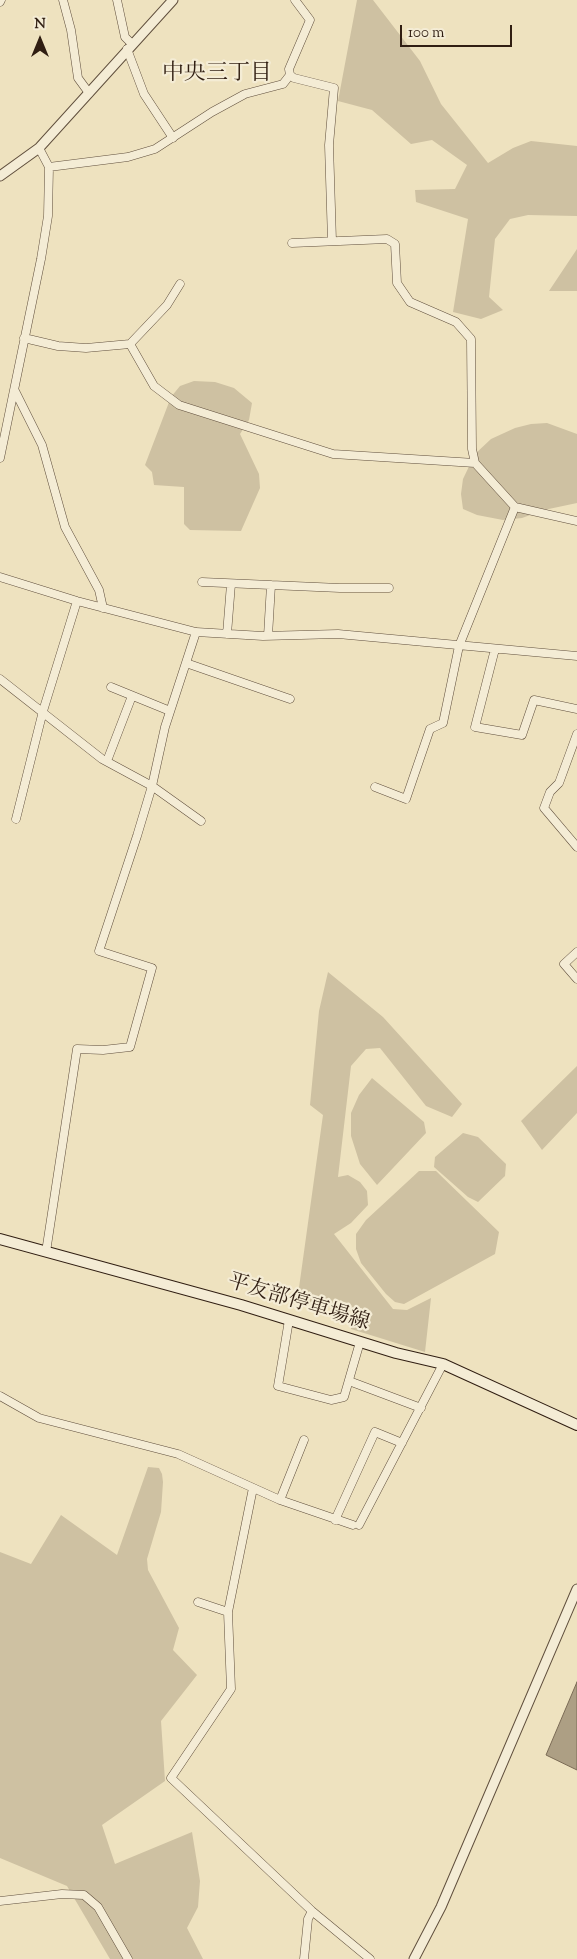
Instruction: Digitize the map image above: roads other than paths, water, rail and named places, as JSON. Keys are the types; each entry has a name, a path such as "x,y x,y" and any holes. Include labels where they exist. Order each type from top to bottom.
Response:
{"main road":[{"name":"平友部停車場線","path":"0,1239 443,1364 577,1425"}],"street":[{"path":"63,0 71,30 78,78 89,93"},
{"path":"117,0 124,37 130,46 144,94 173,138"},
{"path":"0,176 39,148 173,0"},
{"path":"295,0 310,20 289,69 290,75 294,78 334,88 329,145 332,241"},
{"path":"50,167 128,158 155,148 245,94 282,84 290,75"},
{"path":"0,458 41,260 48,216 50,167 39,148"},
{"path":"292,243 387,239 395,244 397,283 410,302 456,322 471,339 472,449 475,463 515,507 577,521"},
{"path":"24,338 58,346 86,348 130,344 167,305 180,284"},
{"path":"130,344 154,386 179,405 333,454 475,463"},
{"path":"15,391 42,445 65,527 99,590 103,608"},
{"path":"375,787 406,799 430,729 443,723 459,646 515,507"},
{"path":"0,577 77,601 196,632 268,636 338,634 577,656"},
{"path":"202,582 271,586 389,588"},
{"path":"227,634 231,584"},
{"path":"268,636 271,586"},
{"path":"16,819 43,710 77,601"},
{"path":"46,1252 77,1049 103,1050 130,1046 152,968 99,951 152,786 170,711 196,632"},
{"path":"495,649 475,727 522,735 534,700 577,709"},
{"path":"186,663 290,699"},
{"path":"0,679 43,710 107,761 152,786 201,821"},
{"path":"111,687 170,711"},
{"path":"107,761 132,696"},
{"path":"577,734 559,783 550,792 544,808 577,847"},
{"path":"577,952 564,964 577,979"},
{"path":"289,1320 278,1386 331,1400 344,1397 360,1342"},
{"path":"0,1396 39,1418 178,1454 280,1500 335,1520 356,1525 421,1408 443,1364"},
{"path":"349,1381 421,1408"},
{"path":"335,1520 375,1432 402,1443"},
{"path":"280,1500 304,1440"},
{"path":"253,1488 228,1612 232,1689 171,1778 312,1911 370,1959"},
{"path":"414,1959 441,1907 577,1589"},
{"path":"198,1602 228,1612"},
{"path":"0,1901 62,1894 84,1895 98,1907 128,1959"},
{"path":"304,1959 308,1919 312,1911"}],"district":[{"name":"中央三丁目","path":"217,75"}]}
